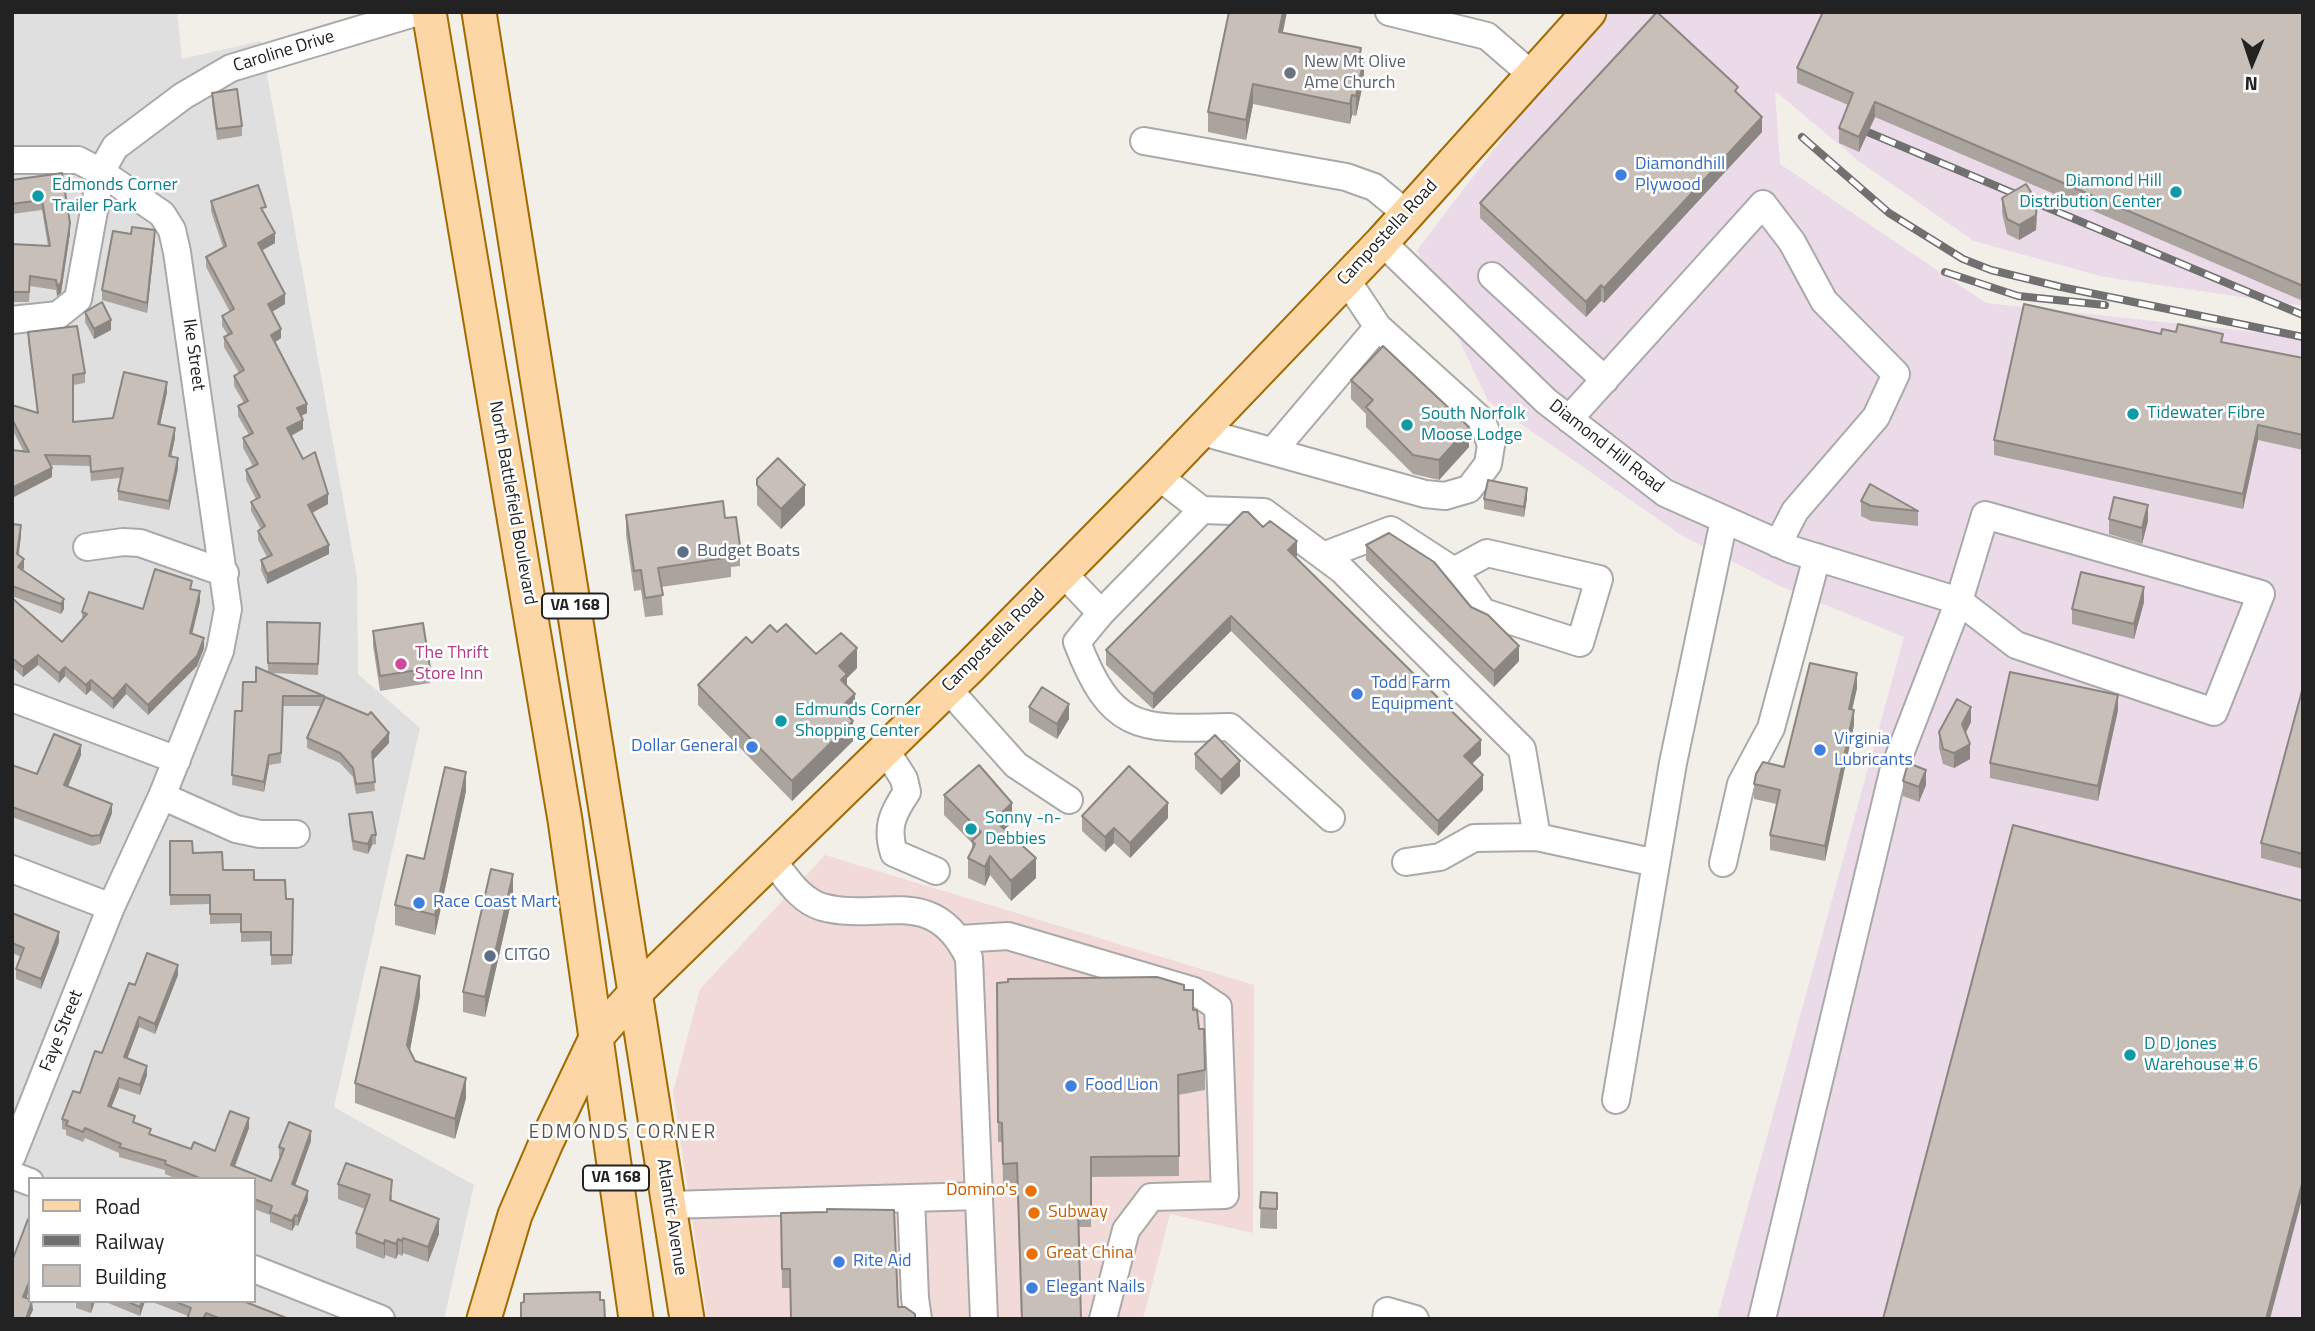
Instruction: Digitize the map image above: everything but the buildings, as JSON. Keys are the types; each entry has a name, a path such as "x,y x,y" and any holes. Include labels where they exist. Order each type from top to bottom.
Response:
{"main road":[{"name":"North Battlefield Boulevard","path":"429,12 565,820 597,1036"},
{"name":"VA 168","path":"480,12 637,991"},
{"name":"Campostella Road","path":"484,1319 515,1215 597,1036 637,991 948,689 1157,476 1382,242 1589,12"},
{"name":"Atlantic Avenue","path":"637,991 687,1319"},
{"name":"VA 168","path":"597,1036 636,1319"}],"street":[{"name":"Caroline Drive","path":"101,172 116,147 211,78 254,59 418,12"},
{"path":"1389,12 1487,36 1532,75"},
{"path":"1144,141 1346,177 1374,187 1407,214"},
{"name":"Ike Street","path":"12,160 78,160 101,172 162,214 172,230 225,573 228,609 224,636 162,796 111,907"},
{"path":"12,320 58,315 78,299 101,172"},
{"path":"1569,419 1763,204 1792,242 1824,301 1896,374 1876,418 1794,511 1778,544"},
{"name":"Diamond Hill Road","path":"1382,242 1546,401 1665,493 1778,544 1959,601"},
{"path":"1492,276 1605,380"},
{"path":"1199,430 1425,494 1445,496 1469,489 1488,464 1491,445 1482,421 1378,327 1346,279"},
{"path":"1273,451 1378,327"},
{"path":"1157,476 1202,510 1264,512 1342,570 1522,749 1537,838"},
{"path":"1202,510 1101,613 1077,642 1091,679 1124,717 1156,729 1230,727 1331,818"},
{"path":"1762,1319 1893,772 1959,601 1985,514 2261,594 2214,712 2016,645 1959,601"},
{"path":"1616,1100 1697,642 1724,520"},
{"path":"1323,556 1391,530 1454,571 1483,612 1580,643 1599,579 1487,553 1454,571"},
{"path":"87,547 123,542 140,543 225,573"},
{"path":"1723,863 1741,784 1770,728 1816,557"},
{"path":"1062,572 1101,613"},
{"path":"948,689 1016,765 1069,800"},
{"path":"12,698 177,760"},
{"path":"885,749 904,779 907,792 892,813 888,834 894,853 936,871"},
{"path":"162,796 236,829 260,834 296,834"},
{"path":"1406,862 1440,857 1474,838 1537,838 1656,863"},
{"path":"772,860 801,896 820,906 841,910 907,908 934,919 960,939 970,958 984,1319"},
{"path":"12,869 111,907"},
{"name":"Faye Street","path":"12,1156 111,907"},
{"path":"960,939 1008,936 1194,991 1218,1007 1225,1195 1151,1197 1126,1230 1103,1319"},
{"path":"669,1205 979,1196"},
{"path":"911,1198 918,1319"},
{"path":"256,1270 381,1319"},
{"path":"1386,1319 1387,1311 1415,1319"}],"shaded area":[{"path":"12,12 177,12 182,59 261,41 357,577 358,674 420,728 334,1107 474,1185 444,1319 12,1319"},
{"path":"1599,12 2303,12 2303,306 2104,277 1974,241 1860,162 1775,91 1780,164 1986,303 2303,337 2303,1305 2299,1319 1717,1319 1904,637 1782,587 1681,535 1488,401 1417,250"},
{"path":"825,855 1254,985 1253,1233 1170,1214 1143,1319 707,1319 673,1092 700,989"}],"railway":[{"path":"1851,125 2303,315"},
{"path":"1802,137 1889,213 1963,259 1991,270 2061,287 2303,337"},
{"path":"1945,272 2018,296 2105,305"}],"place":[{"name":"New Mt Olive Ame Church","path":"1290,73"},
{"name":"Diamondhill Plywood","path":"1621,175"},
{"name":"Diamond Hill Distribution Center","path":"2176,192"},
{"name":"Edmonds Corner Trailer Park","path":"38,196"},
{"name":"Tidewater Fibre","path":"2133,414"},
{"name":"South Norfolk Moose Lodge","path":"1407,425"},
{"name":"Budget Boats","path":"683,552"},
{"name":"The Thrift Store Inn","path":"401,664"},
{"name":"Todd Farm Equipment","path":"1357,694"},
{"name":"Edmunds Corner Shopping Center","path":"781,721"},
{"name":"Dollar General","path":"752,747"},
{"name":"Virginia Lubricants","path":"1820,750"},
{"name":"Sonny -n- Debbies","path":"971,829"},
{"name":"Race Coast Mart","path":"419,903"},
{"name":"CITGO","path":"490,956"},
{"name":"D D Jones Warehouse # 6","path":"2130,1055"},
{"name":"Food Lion","path":"1071,1086"},
{"name":"Domino's","path":"1031,1191"},
{"name":"Subway","path":"1034,1213"},
{"name":"Great China","path":"1032,1254"},
{"name":"Rite Aid","path":"839,1262"},
{"name":"Elegant Nails","path":"1032,1288"}],"district":[{"name":"EDMONDS CORNER","path":"623,1133"}]}
